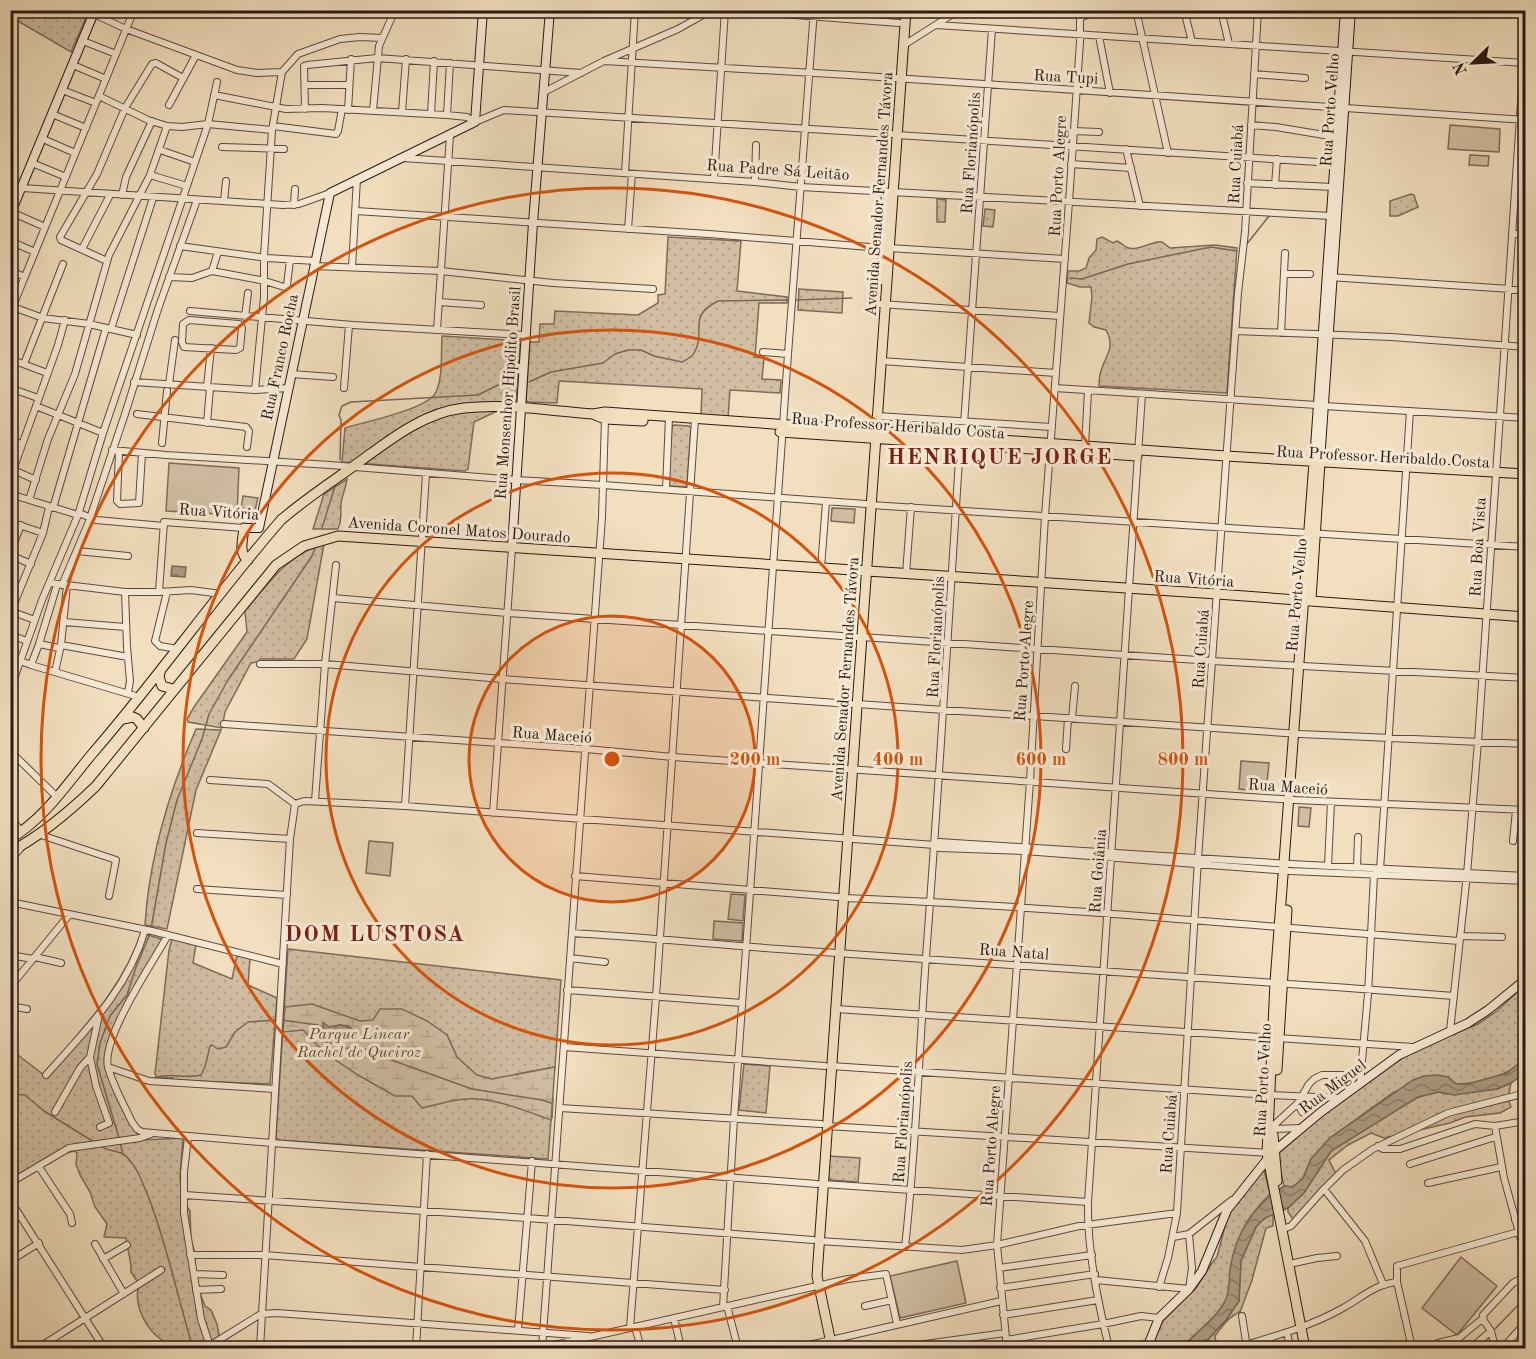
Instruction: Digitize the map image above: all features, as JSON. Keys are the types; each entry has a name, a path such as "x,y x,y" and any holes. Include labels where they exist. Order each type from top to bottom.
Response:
{"main road":[{"path":"475,122 483,10"},
{"name":"Rua Monsenhor Hipólito Brasil","path":"512,548 525,336 550,10"},
{"name":"Avenida Senador Fernandes Távora","path":"828,1345 815,1287 816,1240 898,79 900,10"},
{"name":"Avenida Senador Fernandes Távora","path":"898,79 904,45 906,10"},
{"name":"Rua Porto Velho","path":"1281,1212 1269,1155 1272,1095 1310,578 1345,52 1345,10"},
{"name":"Rua Porto Velho","path":"1345,52 1351,10"},
{"path":"11,214 95,12"},
{"name":"Rua Porto Velho","path":"1332,246 1334,162 1341,109"},
{"name":"Rua Padre Sá Leitão","path":"330,193 475,122"},
{"name":"Rua Franco Rocha","path":"259,528 272,462 294,374 302,320 330,193"},
{"name":"Avenida Senador Fernandes Távora","path":"873,435 878,416 882,304"},
{"name":"Rua Professor Heribaldo Costa","path":"272,530 299,504 381,446 431,417 462,408 484,407 592,414 605,412 669,420"},
{"name":"Rua Professor Heribaldo Costa","path":"592,414 605,418 669,420 1226,459 1495,475 1526,479"},
{"name":"Rua Professor Heribaldo Costa","path":"1051,447 1085,446 1138,453"},
{"name":"Rua Professor Heribaldo Costa","path":"1495,475 1526,474"},
{"path":"244,528 242,551 248,560"},
{"name":"Rua Vitória","path":"244,528 259,528"},
{"path":"10,839 21,832 57,797 123,719 272,530"},
{"name":"Avenida Coronel Matos Dourado","path":"10,852 72,809 96,786 276,565 304,546 338,536 864,570"},
{"name":"Rua Vitória","path":"864,570 1526,617"},
{"path":"160,673 162,686 173,689"},
{"path":"123,719 137,718 144,728"},
{"name":"Avenida Senador Fernandes Távora","path":"828,1066 836,1009 837,953"},
{"name":"Rua Miguel","path":"1234,1198 1269,1155 1360,1079 1413,1047 1468,1023 1526,979"},
{"name":"Rua Porto Velho","path":"1269,1155 1273,1128 1272,1095"},
{"path":"1148,1346 1160,1318 1202,1271 1234,1198"},
{"path":"1281,1212 1294,1263 1304,1326 1305,1348"},
{"path":"1281,1212 1304,1326 1311,1348"}],"street":[{"path":"134,10 12,306 43,318 88,324 137,335"},
{"path":"373,111 377,58 382,38 395,10"},
{"path":"627,229 629,117 635,10"},
{"path":"544,92 604,61 678,29 712,10"},
{"path":"714,179 727,10 814,13 899,23"},
{"path":"904,45 959,10"},
{"name":"Rua Porto Alegre","path":"1007,1348 997,1245 1069,202 1080,10"},
{"path":"1080,18 1098,10"},
{"path":"1136,10 1168,153"},
{"path":"1184,10 1192,42"},
{"path":"1221,10 1229,44"},
{"name":"Rua Cuiabá","path":"1160,1287 1177,1213 1198,862 1246,212 1258,10"},
{"path":"95,12 126,29 243,71 282,72"},
{"path":"738,1348 725,1306 724,1290 742,1003 814,13"},
{"path":"936,25 1256,47 1524,62"},
{"name":"Rua Boa Vista","path":"1450,1031 1478,742 1503,345 1522,120 1526,28"},
{"name":"Rua Florianópolis","path":"905,1247 911,1191 945,709 951,576 977,254 992,30"},
{"path":"1100,36 1110,93"},
{"path":"255,390 265,281 264,256 271,149 282,72 298,54 340,39 382,38"},
{"path":"83,41 116,54"},
{"path":"169,105 196,55"},
{"path":"304,109 304,66 309,64 377,58 581,73"},
{"path":"99,96 166,126 208,124 336,134 345,109 351,59"},
{"path":"402,112 406,59"},
{"path":"431,114 434,61"},
{"name":"Rua Tupi","path":"604,61 1522,120"},
{"path":"107,261 61,240 60,237 107,153 125,108 152,65 156,63 183,78"},
{"path":"447,115 450,63"},
{"path":"73,65 106,79"},
{"path":"1254,74 1305,78"},
{"path":"10,690 35,620 78,514 103,433 208,124 217,82"},
{"path":"305,85 349,85"},
{"path":"63,90 96,104"},
{"path":"214,95 277,107 447,115 467,117 475,122"},
{"name":"Rua Padre Sá Leitão","path":"475,122 504,110 542,112"},
{"path":"542,112 1334,162"},
{"path":"52,114 86,128"},
{"path":"122,195 126,177 152,121"},
{"name":"Rua Porto Velho","path":"1251,125 1336,137"},
{"path":"29,500 57,415 75,374 107,261 150,175 166,126"},
{"path":"1073,130 1099,132"},
{"path":"437,330 450,135"},
{"path":"43,139 75,153"},
{"path":"755,182 756,145"},
{"path":"222,147 284,149"},
{"path":"1126,149 1140,206"},
{"path":"160,150 195,162"},
{"name":"Rua Padre Sá Leitão","path":"403,158 801,187 1331,216"},
{"path":"1275,184 1277,159"},
{"path":"32,163 66,177"},
{"path":"1071,164 1131,168"},
{"path":"150,175 187,186"},
{"path":"1516,176 1526,177"},
{"path":"352,267 357,179"},
{"path":"224,201 226,181"},
{"path":"1247,183 1333,187"},
{"path":"22,188 182,200 294,205 330,193"},
{"path":"294,205 295,189"},
{"path":"82,249 110,195"},
{"path":"35,620 11,611 43,533 153,198"},
{"path":"31,665 69,564 77,551 116,451 144,348 197,200"},
{"path":"356,211 1065,259"},
{"path":"11,214 45,227"},
{"path":"1512,234 1526,234"},
{"path":"10,242 35,252"},
{"path":"180,246 352,267 441,271 653,289"},
{"path":"212,271 218,252"},
{"path":"1281,333 1285,253"},
{"path":"169,277 192,278 212,271 285,286 290,260"},
{"path":"24,364 63,264"},
{"path":"10,271 25,277"},
{"path":"1285,274 1310,274"},
{"path":"1330,277 1526,290"},
{"path":"245,316 248,293"},
{"path":"439,302 481,305"},
{"path":"882,304 1060,316"},
{"path":"146,305 158,309"},
{"path":"190,311 349,325 525,336"},
{"path":"36,480 12,469 63,331 65,320"},
{"path":"189,320 241,325 240,348 236,350 211,348 183,346 185,322 189,320"},
{"path":"344,388 349,325"},
{"path":"1236,331 1391,337 1526,347"},
{"path":"162,443 175,340"},
{"path":"133,344 144,348"},
{"path":"207,423 211,348"},
{"path":"763,352 788,354"},
{"path":"10,359 47,373"},
{"path":"881,362 1056,373"},
{"path":"294,374 333,377"},
{"path":"135,381 168,387 255,390 289,388"},
{"path":"10,388 57,415 103,433"},
{"path":"1055,388 1526,418"},
{"path":"1085,446 1088,391"},
{"name":"Rua Goiânia","path":"1109,1348 1098,1300 1087,1225 1142,394"},
{"path":"1273,1128 1300,1100 1309,1084 1322,1075 1360,1079 1368,989 1374,875 1380,870 1385,805 1410,411"},
{"path":"137,414 247,427 249,434 247,447"},
{"path":"878,416 1052,427"},
{"path":"605,418 603,485 586,749 542,1348 848,1279 886,1274 897,1324"},
{"path":"666,489 669,420"},
{"path":"641,1348 633,1327 635,1283 695,422"},
{"path":"10,440 21,444"},
{"path":"116,451 826,502 1526,547"},
{"path":"116,451 117,501 120,504 139,503 142,453"},
{"path":"405,806 426,474"},
{"path":"10,509 13,495"},
{"name":"Rua Vitória","path":"13,495 89,519 136,525 244,528"},
{"name":"Avenida Senador Fernandes Távora","path":"821,568 826,502"},
{"path":"906,574 911,507"},
{"path":"10,522 43,533"},
{"path":"159,592 164,524"},
{"path":"21,525 10,554 31,564"},
{"name":"Rua Vitória","path":"259,528 272,530"},
{"name":"Rua Monsenhor Hipólito Brasil","path":"493,813 512,548"},
{"path":"77,551 128,556"},
{"path":"315,801 325,664 336,565"},
{"path":"10,583 20,587"},
{"path":"50,583 125,592 199,591 222,594"},
{"path":"55,672 64,622 62,585"},
{"path":"125,592 125,627 130,681 128,693"},
{"path":"167,592 156,641 160,646 179,649"},
{"path":"333,598 507,613 1212,661 1526,678"},
{"path":"64,622 125,627"},
{"path":"10,635 27,641"},
{"path":"39,644 128,657"},
{"path":"10,657 140,697"},
{"path":"260,664 325,664 502,679 1208,728 1526,744"},
{"path":"1066,749 1075,686"},
{"name":"Rua Maceió","path":"224,724 1292,800 1526,810"},
{"path":"10,751 57,797"},
{"path":"210,780 268,784 295,804"},
{"path":"295,804 315,801 405,806 845,839 935,845 939,842 979,847 1287,867 1374,875 1466,876"},
{"path":"1328,866 1331,802"},
{"path":"260,1348 290,839 295,804"},
{"path":"1513,841 1516,810"},
{"path":"10,816 21,832"},
{"path":"197,833 290,839"},
{"path":"38,834 116,859 108,896"},
{"path":"1357,868 1358,837"},
{"path":"10,860 23,845"},
{"path":"1287,867 1328,866 1526,881"},
{"path":"575,876 840,898 1283,926 1371,935 1460,939 1502,937"},
{"path":"1500,878 1526,876"},
{"path":"197,889 287,895"},
{"path":"10,902 168,935 283,964"},
{"path":"10,987 69,915"},
{"path":"46,1075 99,1015 138,955 149,931"},
{"name":"Rua Natal","path":"572,933 1454,996"},
{"path":"168,935 109,1045 108,1067 134,1126 142,1132 731,1178 1088,1202"},
{"path":"10,955 61,963"},
{"path":"570,958 605,962"},
{"path":"567,990 742,1003"},
{"path":"10,1006 27,1010"},
{"path":"836,1009 1413,1047"},
{"path":"99,1015 90,1057 96,1086 109,1123 107,1126 100,1127"},
{"path":"564,1047 1097,1085 1272,1095 1300,1100 1340,1098"},
{"path":"55,1112 80,1068 90,1057"},
{"path":"108,1067 149,1081 275,1089"},
{"path":"1286,1228 1291,1226 1324,1189 1357,1160 1378,1146 1448,1113 1523,1094"},
{"path":"1300,1100 1302,1112"},
{"path":"560,1108 915,1132 1091,1141 1269,1155"},
{"path":"1378,1146 1383,1149 1400,1149 1475,1124 1495,1126 1526,1121"},
{"path":"1495,1126 1501,1167 1526,1258"},
{"path":"1273,1128 1301,1128"},
{"path":"10,1183 69,1148 140,1138 152,1133"},
{"path":"188,1137 184,1213 201,1319 208,1347 261,1314 277,1313 595,1336"},
{"path":"1410,1164 1495,1137"},
{"path":"416,1348 427,1154"},
{"path":"518,1330 532,1161"},
{"path":"39,1167 70,1214 72,1223"},
{"path":"1428,1183 1501,1167"},
{"path":"1324,1189 1365,1241 1383,1284"},
{"path":"184,1195 962,1250 997,1245 1087,1225 1177,1213"},
{"name":"Rua Miguel","path":"1173,1237 1188,1234 1234,1198"},
{"path":"10,1200 104,1348"},
{"path":"1515,1220 1526,1216"},
{"path":"1413,1348 1397,1282 1396,1268 1401,1264 1518,1232"},
{"path":"1000,1288 1096,1277 1160,1287 1189,1288 1192,1268 1188,1234"},
{"path":"10,1261 39,1243"},
{"path":"95,1245 124,1294"},
{"path":"103,1259 127,1245"},
{"path":"190,1255 264,1255 724,1290"},
{"path":"999,1268 1092,1255"},
{"path":"1294,1263 1337,1256"},
{"path":"38,1348 161,1270"},
{"path":"194,1274 223,1275"},
{"path":"1438,1342 1459,1338 1482,1319 1484,1313 1513,1283 1526,1275"},
{"path":"1242,1316 1247,1347 1342,1309 1383,1284 1397,1282"},
{"path":"196,1290 221,1289"},
{"path":"865,1306 892,1300"},
{"path":"1003,1315 1098,1300"},
{"path":"796,1348 828,1345 897,1324 1001,1301"},
{"path":"1006,1340 1141,1316 1160,1318"},
{"path":"674,1318 681,1348"},
{"path":"1482,1319 1491,1331 1495,1348"},
{"path":"1503,1348 1526,1322"},
{"path":"1471,1348 1491,1331"},
{"path":"1287,1332 1290,1348"},
{"path":"915,1348 918,1345 1005,1333"},
{"path":"1264,1339 1266,1348"},
{"path":"1127,1348 1148,1346"}],"green space":[{"path":"11,10 89,11 71,52 11,17"},
{"path":"1450,125 1500,129 1499,152 1448,149"},
{"path":"1470,155 1489,156 1488,166 1469,165"},
{"path":"1414,195 1418,207 1398,216 1390,216 1390,201"},
{"path":"937,199 946,200 945,222 937,222"},
{"path":"985,209 995,210 993,227 983,226"},
{"path":"668,237 741,241 737,291 787,297 787,303 759,303 755,357 764,358 762,379 781,380 780,393 730,390 728,418 701,416 702,389 559,381 557,403 528,402 526,400 530,342 539,342 540,324 554,324 555,311 638,315 658,303 658,295 665,294"},
{"path":"1102,237 1130,248 1162,242 1170,248 1215,245 1237,248 1227,393 1099,386 1100,373 1110,347 1109,336 1106,330 1089,323 1091,287 1080,287 1067,283 1068,271 1079,271 1086,268 1089,258 1096,250 1097,239"},
{"path":"799,289 843,292 842,313 798,310"},
{"path":"442,336 520,341 516,402 474,422 468,469 465,471 342,462 345,428 422,404 436,392 441,372"},
{"path":"672,426 691,428 685,487 670,486 667,483"},
{"path":"169,463 239,468 237,515 166,511"},
{"path":"347,479 338,529 313,529 324,494"},
{"path":"243,496 258,498 255,510 241,508"},
{"path":"832,508 855,509 854,523 831,521"},
{"path":"324,544 307,639 294,659 261,659 251,663 225,712 222,728 188,722 187,719 194,707 247,632 245,611 289,562 311,548"},
{"path":"196,729 221,730 196,790 167,929 145,925 151,875 162,825 177,777"},
{"path":"1241,761 1269,763 1266,792 1239,789"},
{"path":"1299,807 1311,808 1309,827 1298,826"},
{"path":"369,841 393,843 390,876 366,873"},
{"path":"731,894 745,895 743,921 728,919"},
{"path":"714,921 743,923 742,941 713,939"},
{"path":"141,933 165,940 131,999 116,1032 111,1047 111,1068 123,1101 144,1140 183,1138 180,1177 182,1199 190,1211 196,1284 205,1306 211,1310 217,1324 221,1348 162,1348 163,1341 151,1330 139,1308 139,1284 131,1272 126,1238 104,1237 107,1224 95,1207 90,1192 80,1175 76,1164 77,1153 74,1151 60,1155 58,1153 11,1179 10,1049 44,1075 112,990 133,953"},
{"path":"172,939 196,944 193,963 232,979 237,955 250,958 248,985 277,998 270,1084 172,1080 173,1078 157,1077 155,1074"},
{"name":"Parque Linear Rachel de Queiroz","path":"288,949 561,980 555,1067 517,1074 553,1098 548,1159 278,1140 276,1137","holes":["447,1035 457,1057 426,1073","412,1095 442,1103 422,1108"]},
{"path":"1525,985 1525,1058 1519,1064 1503,1074 1484,1081 1456,1084 1448,1077 1394,1092 1330,1138 1311,1159 1303,1178 1293,1187 1284,1186 1277,1155 1318,1119 1415,1050 1478,1024 1497,1011"},
{"name":"Parque Linear Rachel de Queiroz","path":"312,1004 360,1021 373,1020 380,1009 402,1009 427,1021 447,1035 457,1057 477,1075 492,1079 555,1067 551,1120 506,1104 478,1099 457,1100 422,1108 412,1096 395,1096 358,1075 325,1053 303,1030 283,1032 285,1007","holes":["323,1023 329,1027 340,1025 349,1026 341,1037 328,1042"]},
{"path":"744,1064 770,1066 766,1113 739,1110"},
{"path":"1511,1083 1508,1099 1511,1107 1500,1113 1465,1117 1450,1123 1384,1138 1371,1133 1348,1145 1329,1160 1337,1176 1295,1222 1288,1212 1288,1208 1304,1193 1331,1151 1405,1103 1429,1093 1446,1094 1497,1089"},
{"path":"829,1156 860,1158 858,1182 831,1180 828,1177"},
{"path":"1264,1170 1270,1194 1250,1217 1241,1234 1232,1263 1226,1300 1212,1319 1181,1348 1151,1348 1163,1321 1196,1288 1217,1257 1232,1208"},
{"path":"1273,1213 1273,1226 1266,1228 1252,1280 1240,1312 1229,1319 1215,1336 1217,1348 1200,1348 1226,1320 1239,1301 1241,1261 1259,1222"},
{"path":"1461,1257 1497,1286 1457,1335 1422,1308"},
{"path":"957,1261 966,1303 900,1318 890,1276"}],"water":[{"path":"172,566 186,567 185,577 171,576"},
{"path":"324,1023 329,1027 340,1025 351,1028 335,1042 327,1043 322,1034"},
{"path":"1525,1058 1525,1073 1511,1083 1497,1089 1454,1095 1439,1092 1418,1097 1331,1151 1304,1193 1288,1208 1265,1218 1256,1227 1241,1261 1239,1301 1226,1320 1200,1348 1182,1348 1211,1320 1225,1301 1237,1243 1255,1211 1284,1186 1293,1187 1303,1178 1311,1159 1330,1138 1413,1080 1438,1075 1448,1077 1456,1084 1468,1084 1507,1073"}],"waterway":[{"path":"1246,245 1269,216"},
{"path":"1070,278 1082,279 1128,264 1211,247 1236,251"},
{"path":"796,300 852,298"},
{"path":"529,382 551,372 603,363 615,354 628,350 641,350 654,356 682,362 694,353 703,313 718,301 787,300"},
{"path":"340,460 341,420 339,415 342,406 351,402 478,395 498,385 512,382"},
{"path":"322,528 336,483"},
{"path":"151,929 166,843 177,800 202,739 209,714 228,680 312,556 315,548"},
{"path":"119,1138 97,1064 100,1043 110,1016 127,995 150,934"},
{"path":"154,1078 201,1075 210,1046 218,1049 226,1047 235,1032 248,1022 277,1020"},
{"path":"281,1020 318,1025 323,1028"},
{"path":"335,1040 347,1049 372,1049 383,1057 472,1089 551,1103"},
{"path":"10,1094 25,1095 44,1111 94,1142"},
{"path":"120,1143 123,1154"},
{"path":"101,1146 126,1156 140,1177 162,1237 193,1348"},
{"path":"1493,1331 1526,1297"},
{"path":"1478,1348 1484,1341"}],"district":[{"name":"HENRIQUE JORGE","path":"1000,456"},
{"name":"DOM LUSTOSA","path":"375,933"}]}
